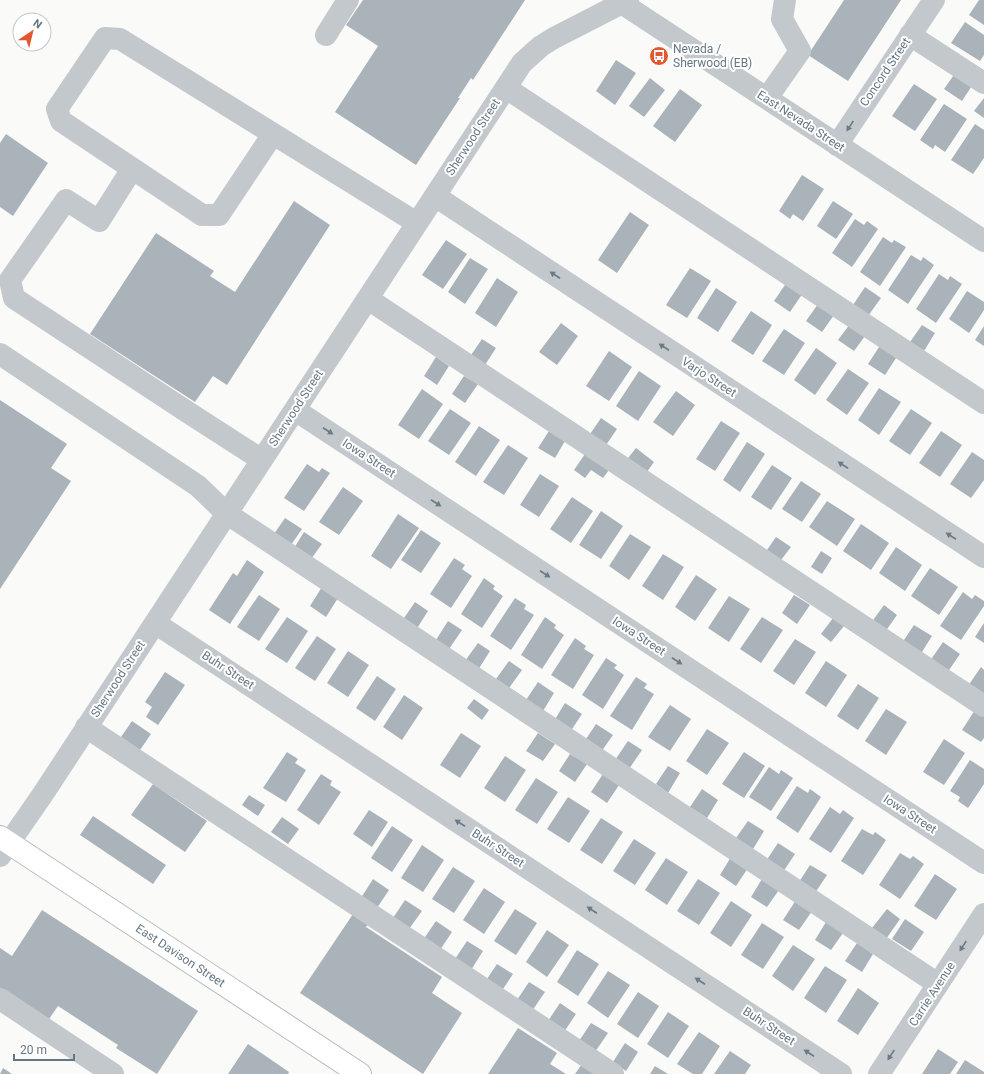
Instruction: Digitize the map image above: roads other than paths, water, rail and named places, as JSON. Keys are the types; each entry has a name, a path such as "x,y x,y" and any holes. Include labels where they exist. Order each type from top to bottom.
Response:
{"main road":[{"name":"East Davison Street","path":"3,845 360,1074"}],"street":[{"path":"326,35 348,0"},
{"path":"767,98 800,51 782,19 785,0"},
{"name":"Concord Street","path":"837,145 934,0"},
{"name":"East Nevada Street","path":"622,1 837,145 984,241"},
{"name":"Sherwood Street","path":"3,845 86,727 522,63 541,46 622,1"},
{"path":"910,35 984,82"},
{"path":"273,134 220,215 202,215 61,121 57,109 105,38 120,39 417,223"},
{"path":"506,88 984,403"},
{"path":"132,169 99,221 66,200 10,280 14,298 262,460"},
{"name":"Varjo Street","path":"435,196 984,558"},
{"path":"368,299 984,706"},
{"path":"0,354 198,486 226,513 938,984"},
{"name":"Iowa Street","path":"295,410 984,863"},
{"name":"Buhr Street","path":"155,623 841,1074"},
{"path":"86,727 613,1074"},
{"name":"Carrie Avenue","path":"879,1074 984,914"},
{"path":"0,999 113,1074"}],"place":[{"name":"Nevada / Sherwood (EB)","path":"659,56"}]}
